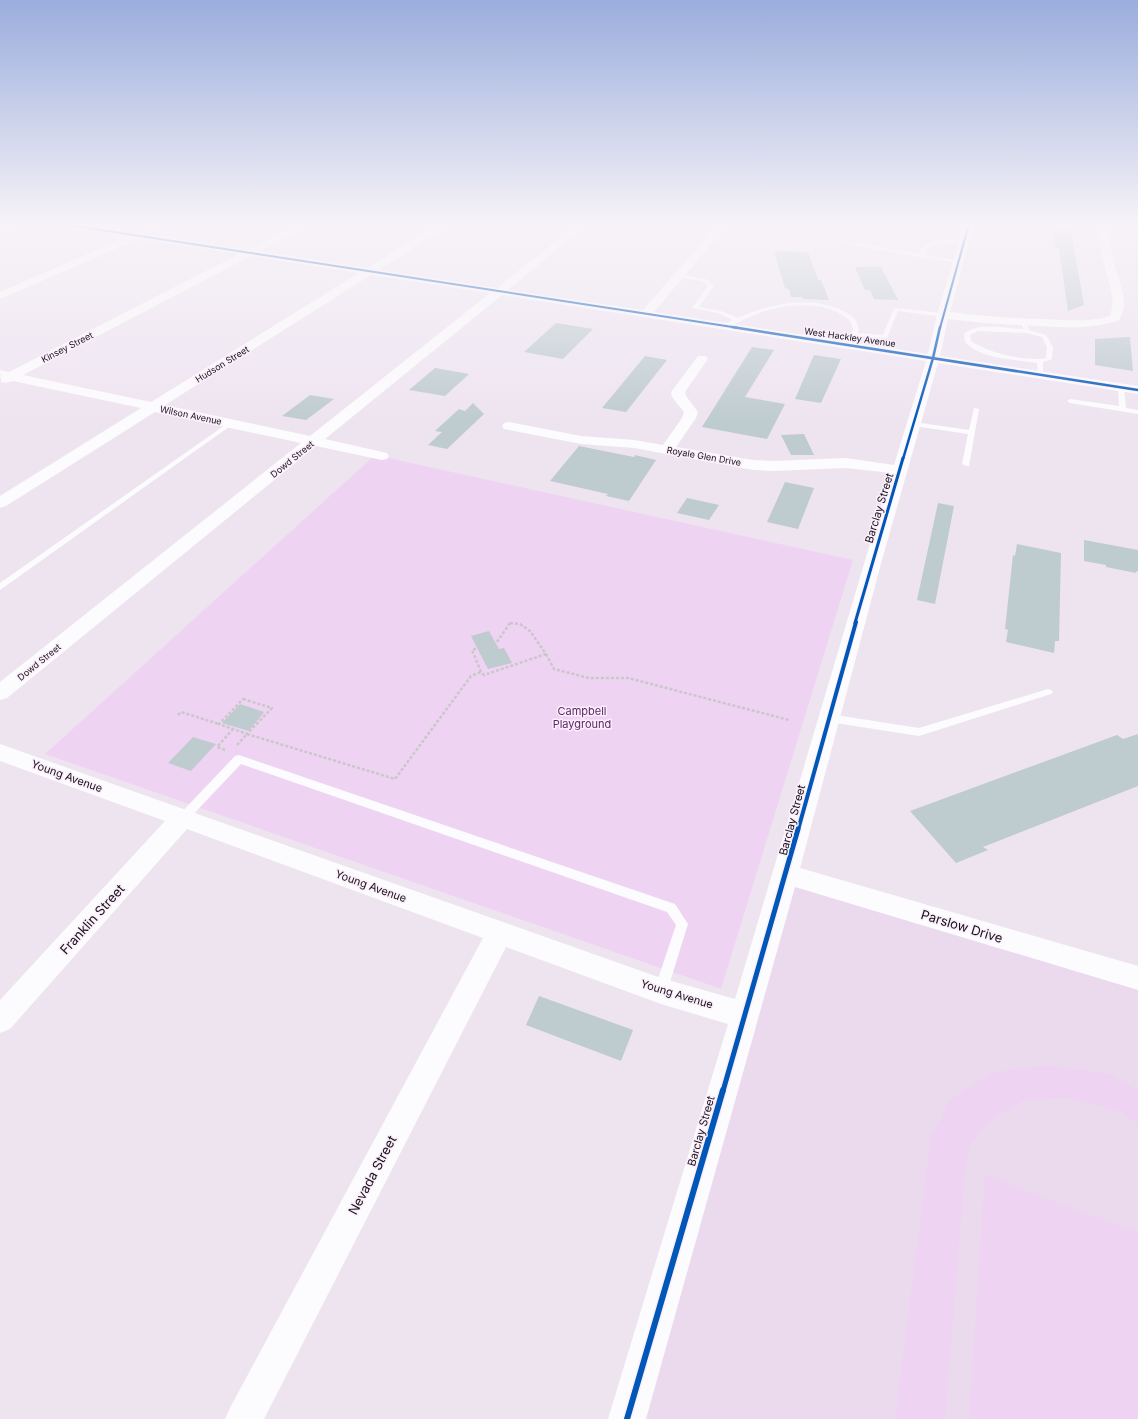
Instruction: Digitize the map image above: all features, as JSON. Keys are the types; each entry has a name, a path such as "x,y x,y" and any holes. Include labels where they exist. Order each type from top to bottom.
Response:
{"street":[{"path":"0,296 13,290"},
{"name":"Kinsey Street","path":"4,378 175,290"},
{"name":"Hudson Street","path":"0,503 340,290"},
{"name":"West Hackley Avenue","path":"488,290 1138,390"},
{"path":"645,315 666,290"},
{"name":"Barclay Street","path":"627,1419 786,874 829,718 933,358 950,290"},
{"path":"943,315 1025,326 1106,322 1116,318 1119,297 1117,290"},
{"name":"Dowd Street","path":"0,693 500,292"},
{"path":"667,449 689,418 691,412 679,397 678,392 702,359"},
{"name":"Wilson Avenue","path":"4,378 154,407 382,456"},
{"name":"Royale Glen Drive","path":"509,426 581,440 634,444 667,449 732,462 847,473 898,476"},
{"name":"Young Avenue","path":"0,752 661,991 744,1015"},
{"name":"Franklin Street","path":"0,1020 184,818"},
{"name":"Parslow Drive","path":"786,874 1138,978"},
{"name":"Nevada Street","path":"244,1419 500,932"}],"lane":[{"path":"708,290 695,308 719,312 738,320"},
{"path":"722,327 773,307 798,304 824,306 844,313 854,320 856,328 850,345"},
{"path":"855,334 885,337 896,309 943,315"},
{"path":"1025,326 1044,336 1050,347 1049,359 1039,361 988,354 974,347 968,342 967,334 978,329 1025,326"},
{"path":"1039,361 1041,363 1041,375"},
{"path":"1122,388 1123,409"},
{"path":"1070,401 1138,412"},
{"path":"966,464 976,409"},
{"path":"0,587 230,424"},
{"path":"914,424 972,433"},
{"path":"829,718 919,732 1048,692"},
{"path":"184,818 239,759 671,908 682,924 661,991"}],"path":[{"path":"547,654 484,675 481,672 472,650 497,642 510,623 520,624 527,628 547,654 554,669 589,678 628,678 789,720"},
{"path":"178,714 181,712 247,734 395,779 470,676 481,672"},
{"path":"219,724 243,699 272,708 236,746"},
{"path":"231,752 217,748 232,729"}],"shaded area":[{"path":"786,874 1138,980 1138,1419 624,1419"}],"green space":[{"name":"Campbell Playground","path":"375,455 853,560 721,989 45,754"},
{"path":"1045,1065 1108,1074 1138,1090 1138,1124 1121,1112 1068,1097 1025,1100 988,1121 969,1148 964,1182 945,1419 895,1419 931,1136 951,1099 992,1073"},
{"path":"985,1175 1138,1233 1138,1419 969,1419"}],"building":[{"path":"789,290 825,290 829,300 803,299 803,297 791,297"},
{"path":"870,290 893,290 898,300 874,299"},
{"path":"1065,290 1081,290 1084,305 1068,311"},
{"path":"556,323 593,329 563,359 524,352"},
{"path":"1130,337 1133,371 1095,365 1095,339"},
{"path":"752,347 774,350 745,397 785,404 767,439 702,427"},
{"path":"814,355 841,359 821,403 795,399"},
{"path":"645,356 667,360 626,412 602,408"},
{"path":"435,368 469,374 445,396 409,390"},
{"path":"310,395 334,399 306,420 282,416"},
{"path":"473,403 484,414 447,449 428,445 442,432 435,431 459,409 465,411"},
{"path":"804,434 814,455 791,455 781,435"},
{"path":"579,446 656,460 629,501 606,496 608,494 550,481"},
{"path":"785,482 814,488 798,529 767,522"},
{"path":"687,498 719,505 709,520 677,513"},
{"path":"938,503 954,506 935,604 917,600"},
{"path":"1084,540 1138,550 1138,572 1136,571 1136,573 1106,567 1106,565 1084,561"},
{"path":"1017,544 1061,553 1059,641 1055,641 1054,653 1006,642 1008,630 1005,629 1013,555 1015,556"},
{"path":"489,631 499,649 504,648 512,663 488,669 471,636"},
{"path":"240,704 264,712 249,731 222,723"},
{"path":"1138,734 1138,786 983,847 988,850 956,863 910,811 1117,735 1123,739"},
{"path":"193,737 216,744 191,771 168,763"},
{"path":"539,996 633,1030 621,1061 526,1025"}],"cycle path":[{"path":"491,290 1138,390"},
{"path":"627,1419 786,874 873,560 933,358 950,290"}]}
